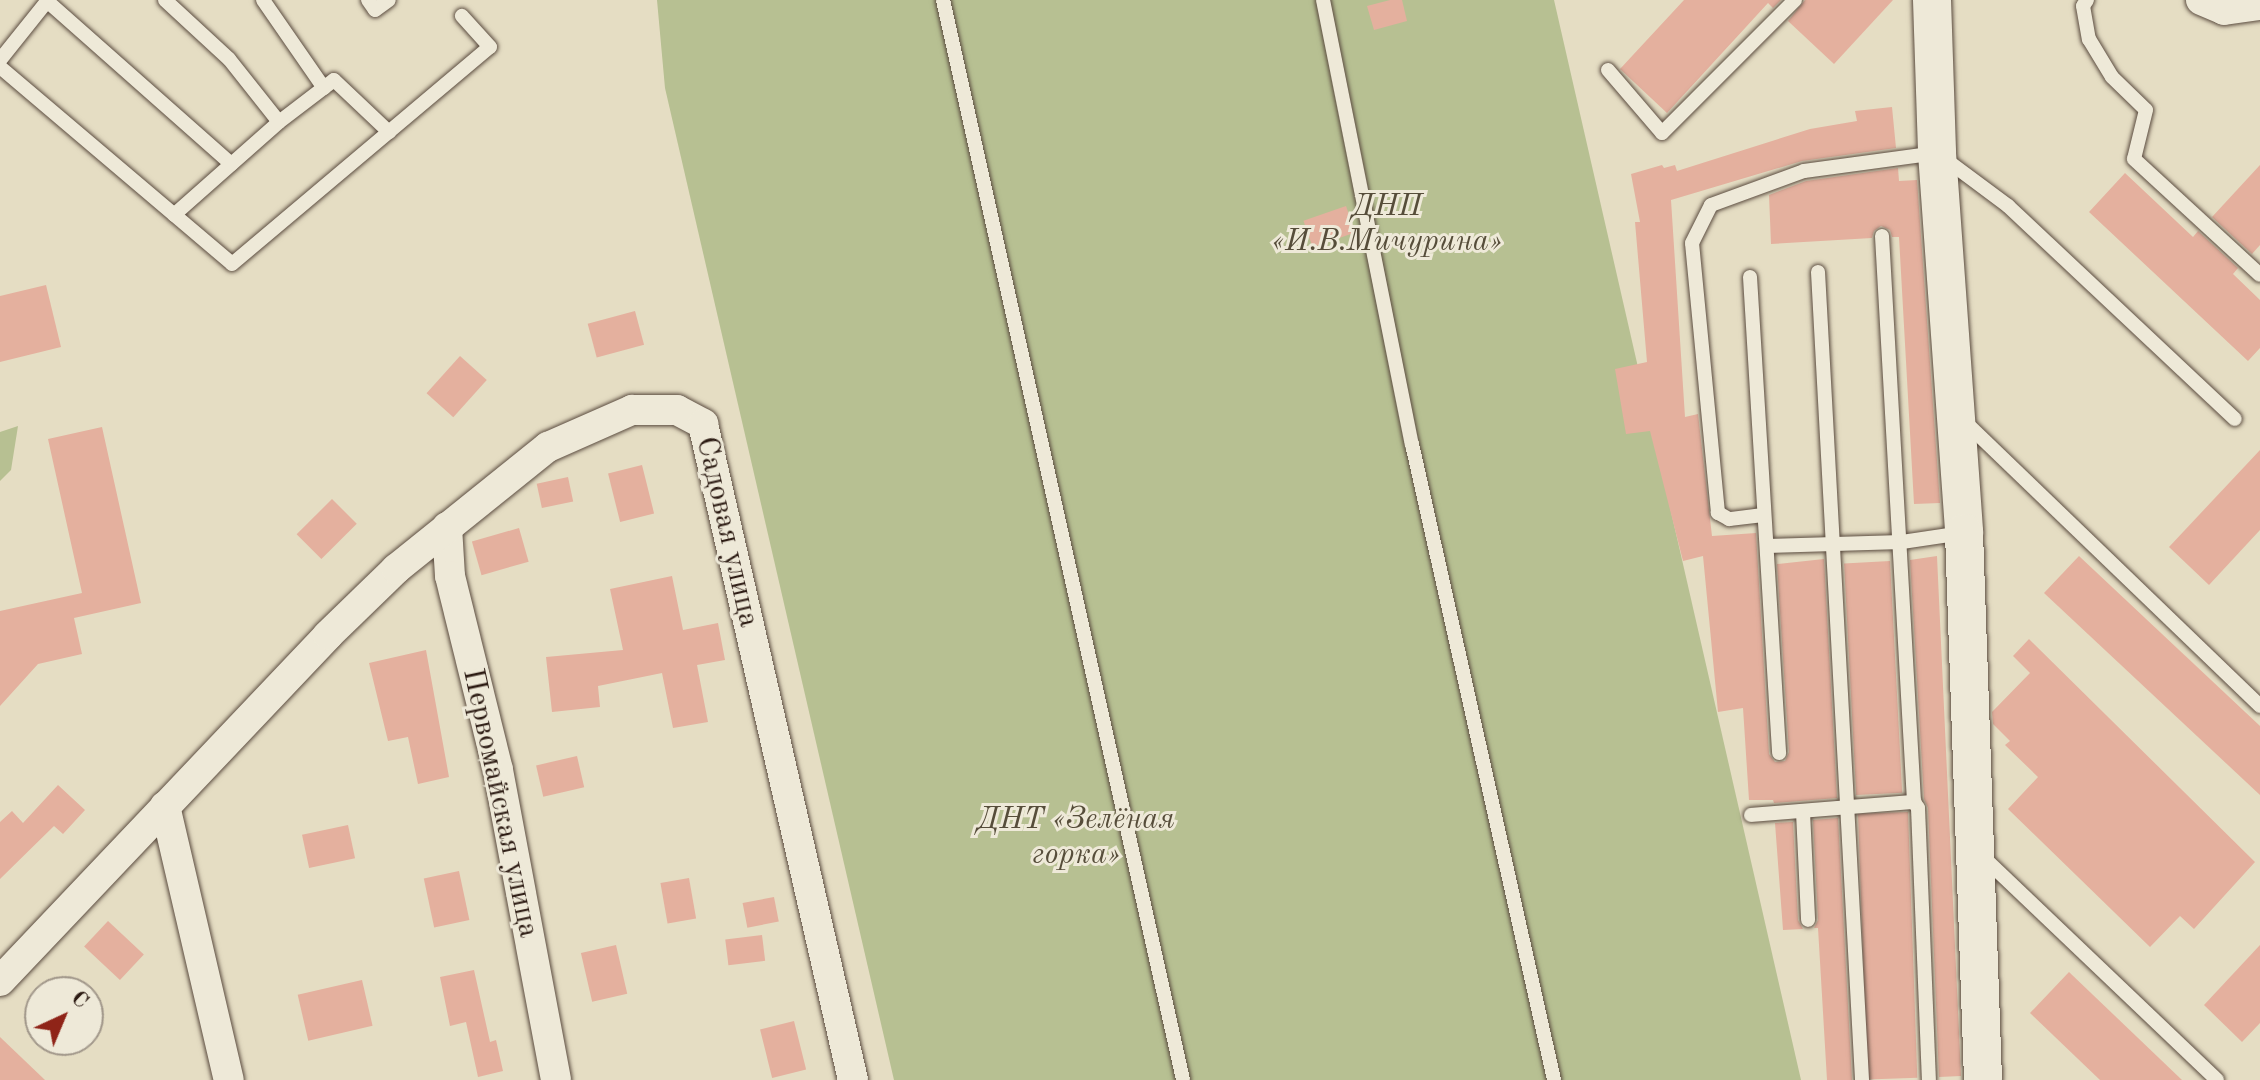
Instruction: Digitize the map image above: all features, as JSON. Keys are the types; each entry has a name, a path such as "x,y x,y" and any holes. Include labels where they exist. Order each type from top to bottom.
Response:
{"street":[{"path":"1932,0 1937,153 1964,533 1983,1080"},
{"path":"2201,0 2224,10 2260,5"},
{"name":"Садовая улица","path":"0,981 328,635 396,569 548,447 632,410 677,410 703,424 853,1080"},
{"name":"Первомайская улица","path":"447,527 450,576 498,770 556,1080"},
{"path":"165,806 229,1080"}],"lane":[{"path":"0,60 47,0 231,164"},
{"path":"165,0 229,59 279,122"},
{"path":"263,0 324,88"},
{"path":"368,0 375,10 389,0"},
{"path":"943,0 1183,1080"},
{"path":"1323,0 1412,444 1554,1080"},
{"path":"1608,70 1662,133 1795,0"},
{"path":"2087,0 2083,6 2089,39 2112,77 2146,110 2134,159 2260,275"},
{"path":"0,67 232,264 490,47 462,16"},
{"path":"174,215 279,122 334,80 389,132"},
{"path":"1763,515 1729,519 1718,513 1692,243 1703,215 1711,205 1804,171 1937,153 2008,206 2235,419"},
{"path":"1882,236 1902,542 1914,802 1918,808 1929,1080"},
{"path":"1818,272 1862,1080"},
{"path":"1750,277 1779,753"},
{"path":"1955,413 2260,706"},
{"path":"1767,546 1902,542 1964,533"},
{"path":"1751,815 1914,802"},
{"path":"1803,812 1808,920"},
{"path":"1973,847 2217,1080"}],"green space":[{"path":"657,0 1554,0 1801,1080 894,1080 665,88"},
{"path":"18,426 11,470 0,481 0,432"}],"building":[{"path":"1402,0 1407,21 1374,30 1367,6"},
{"path":"1684,0 1781,0 1773,8 1768,3 1667,113 1620,69"},
{"path":"1805,0 1893,0 1834,64 1788,21"},
{"path":"1892,107 1896,148 1802,161 1671,200 1685,417 1698,414 1712,536 1756,533 1769,754 1775,762 1785,761 1789,752 1777,564 1824,559 1837,798 1774,803 1773,800 1749,800 1743,708 1718,712 1703,556 1683,561 1650,431 1626,434 1615,369 1647,362 1635,222 1640,222 1631,174 1662,165 1664,168 1675,165 1677,171 1810,129 1857,121 1855,111"},
{"path":"2260,165 2260,245 2252,254 2212,217"},
{"path":"1898,168 1899,181 1917,180 1940,503 1914,504 1899,237 1892,237 1890,230 1881,226 1874,231 1872,238 1771,244 1769,195 1806,181"},
{"path":"2125,173 2193,237 2198,231 2238,268 2233,274 2260,300 2260,348 2248,361 2089,212"},
{"path":"1346,206 1355,232 1313,247 1303,221"},
{"path":"46,285 61,347 0,362 0,296"},
{"path":"635,311 644,345 597,357 588,324"},
{"path":"460,356 487,380 453,417 427,393"},
{"path":"102,427 141,603 74,618 82,654 38,664 0,706 0,611 82,593 48,439"},
{"path":"2260,450 2260,530 2209,585 2169,547"},
{"path":"642,465 654,514 620,522 608,473"},
{"path":"568,477 573,501 542,508 537,484"},
{"path":"332,499 357,524 321,559 297,534"},
{"path":"519,528 529,562 482,575 472,542"},
{"path":"1937,556 1961,1076 1939,1077 1928,808 1924,799 1910,560"},
{"path":"2079,556 2260,726 2260,795 2044,593"},
{"path":"1890,561 1902,793 1856,795 1844,563"},
{"path":"672,576 683,630 718,623 725,660 697,665 708,722 673,728 662,673 598,686 600,707 552,712 546,657 623,650 610,589"},
{"path":"2029,639 2255,862 2194,929 2180,916 2150,947 2008,809 2038,777 2005,745 2010,741 1993,724 1992,712 2030,673 2013,656"},
{"path":"426,650 449,777 418,784 408,737 388,741 369,663"},
{"path":"577,756 584,787 543,797 536,765"},
{"path":"58,785 85,810 63,834 54,826 0,879 0,822 12,811 23,823"},
{"path":"1908,812 1917,1078 1867,1080 1858,814"},
{"path":"1838,818 1852,1080 1827,1080 1818,928 1814,928 1818,920 1813,820"},
{"path":"1793,822 1798,920 1803,929 1783,930 1775,823"},
{"path":"348,825 355,858 309,868 302,835"},
{"path":"459,871 469,920 434,927 424,878"},
{"path":"689,878 696,918 668,923 660,883"},
{"path":"774,897 779,922 747,928 743,903"},
{"path":"108,921 144,954 120,980 84,947"},
{"path":"762,935 765,961 728,965 725,940"},
{"path":"616,945 627,994 592,1002 581,953"},
{"path":"2260,945 2260,1023 2242,1042 2204,1005"},
{"path":"474,970 490,1042 496,1040 503,1071 478,1077 466,1022 450,1026 440,977"},
{"path":"2069,972 2182,1080 2100,1080 2030,1013"},
{"path":"362,980 373,1026 308,1041 298,995"},
{"path":"794,1021 806,1070 772,1078 760,1029"},
{"path":"0,1037 45,1080 0,1080"}],"park label":[{"name":"ДНП «И.В.Мичурина»","path":"1387,224"},
{"name":"ДНТ «Зелёная горка»","path":"1076,837"}]}
